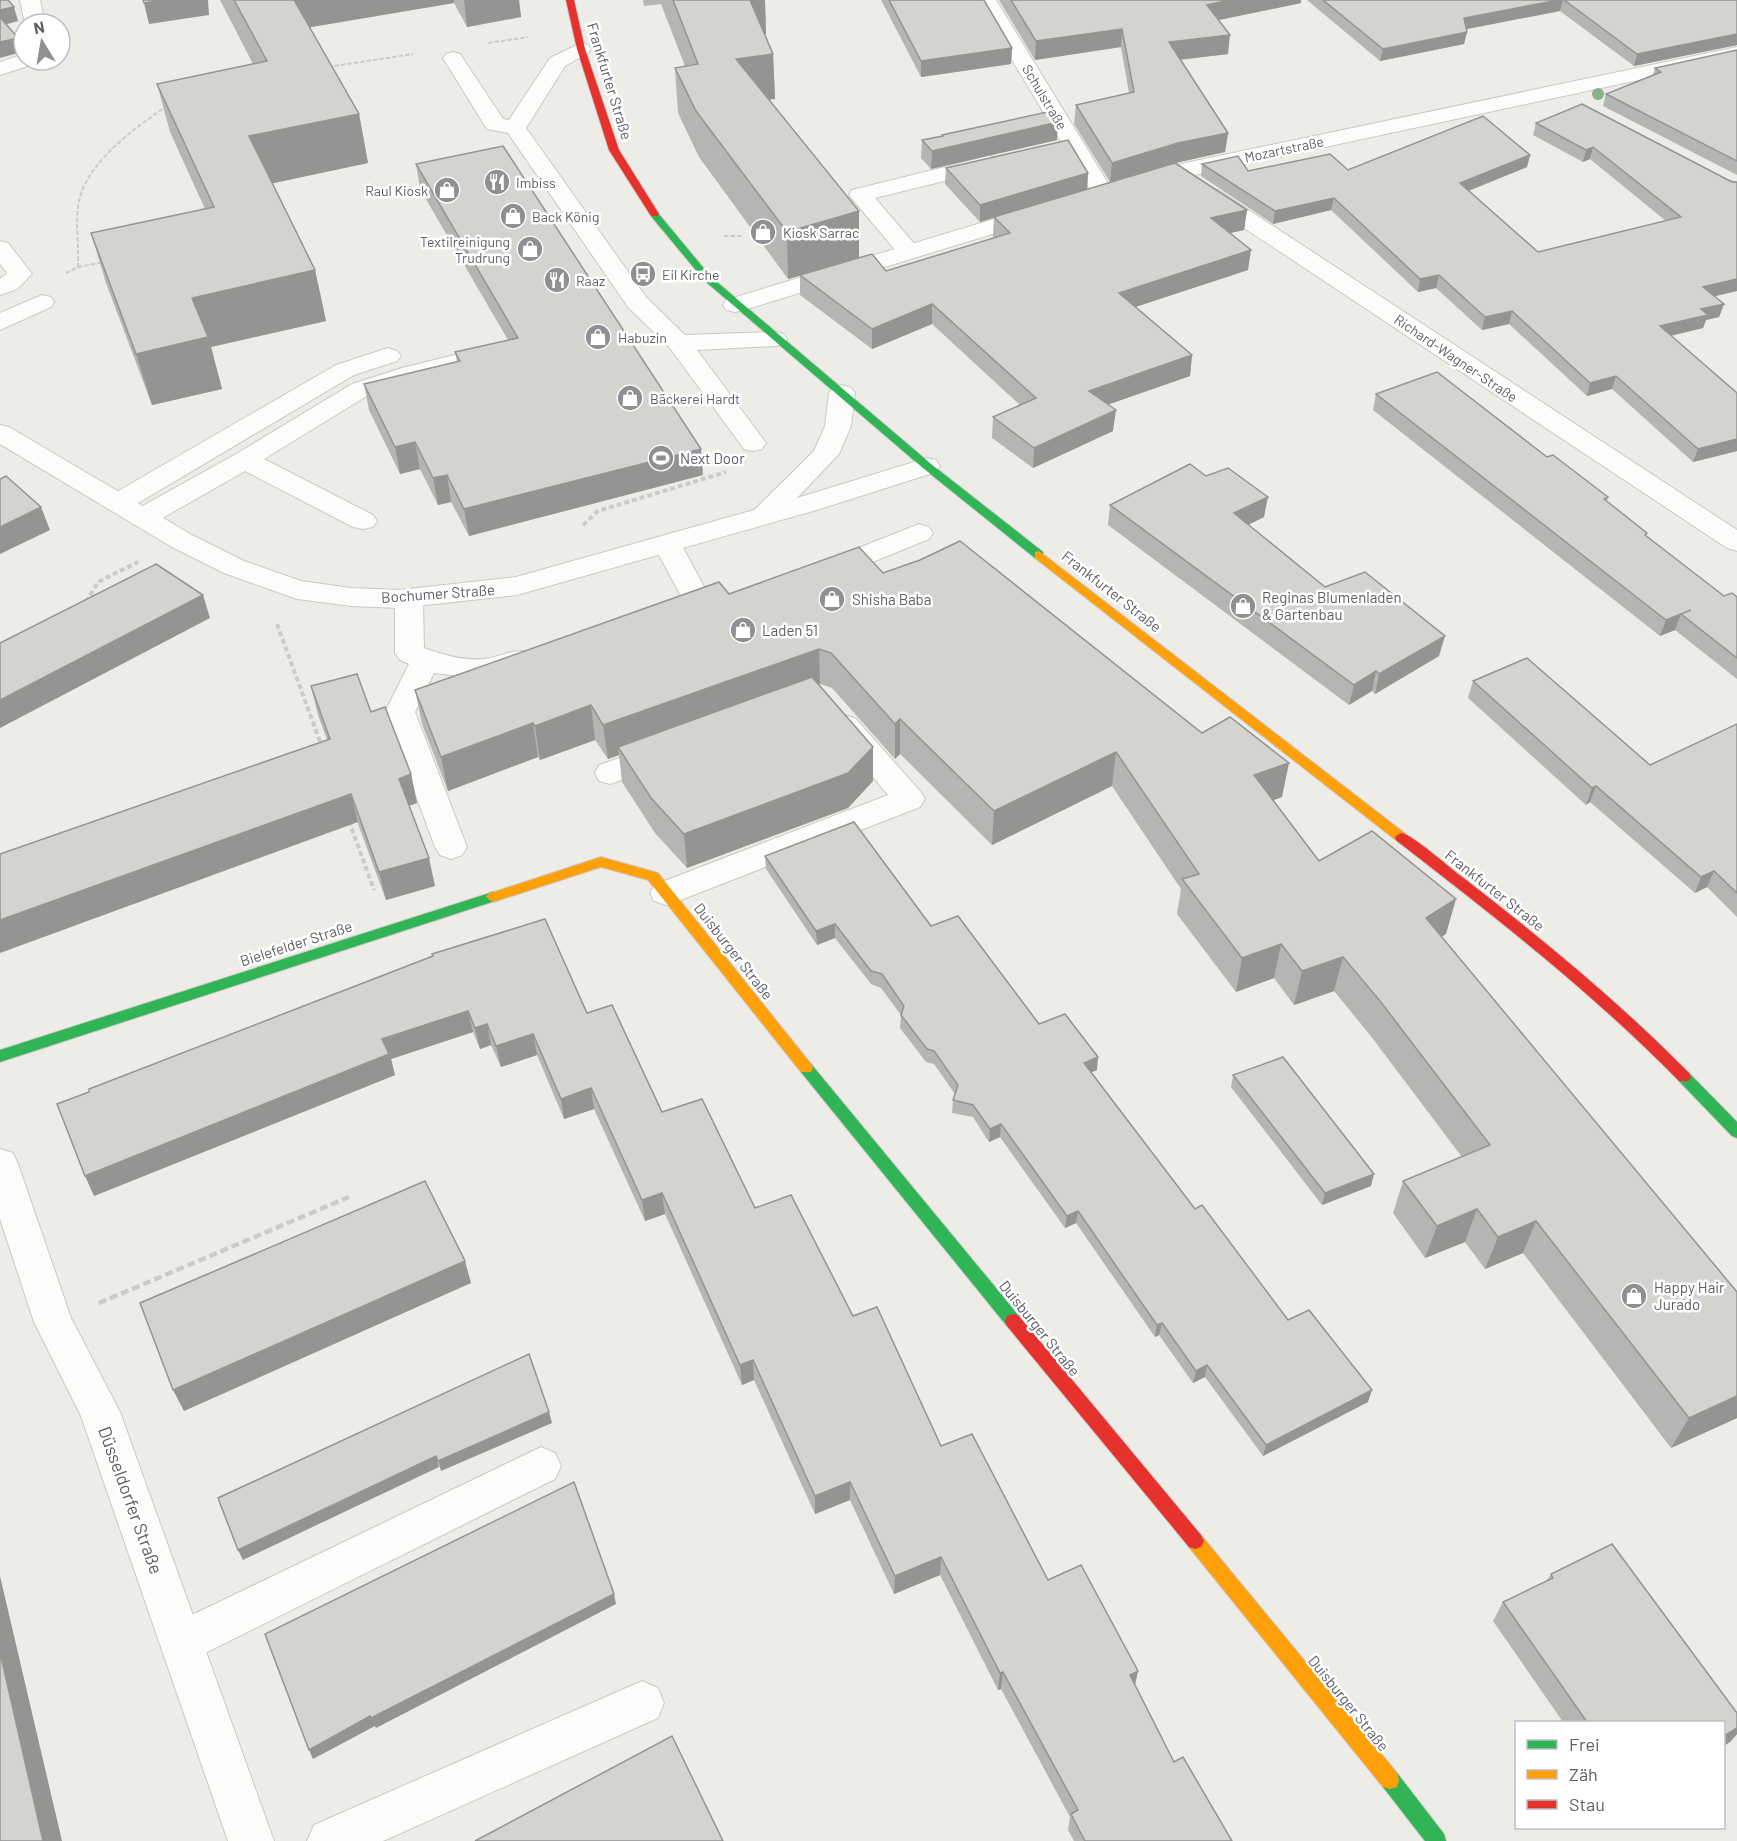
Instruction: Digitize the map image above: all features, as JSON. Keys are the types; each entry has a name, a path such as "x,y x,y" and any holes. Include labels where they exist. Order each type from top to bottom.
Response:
{"main road":[{"name":"Frankfurter Straße","path":"570,0 578,39 614,150 660,224 708,279 927,465 1140,635 1512,924 1641,1031 1737,1132"},
{"name":"Duisburger Straße","path":"601,862 653,876 784,1042 1403,1795 1437,1841"},
{"name":"Bielefelder Straße","path":"0,1056 601,862"}],"street":[{"name":"Schulstraße","path":"986,0 1074,145 1093,196"},
{"path":"578,39 557,62 515,128 519,151 637,302 679,343 753,443"},
{"name":"Mozartstraße","path":"1093,196 1176,172 1737,53"},
{"path":"453,58 495,124 515,128"},
{"path":"1554,92 1584,108"},
{"path":"1049,149 1074,145"},
{"path":"909,252 860,195 1016,157"},
{"name":"Richard-Wagner-Straße","path":"1176,172 1737,542"},
{"path":"735,304 1053,208"},
{"path":"0,248 20,274 9,284 0,288"},
{"path":"0,323 42,302"},
{"path":"679,343 776,339"},
{"path":"118,503 345,370 388,356"},
{"path":"142,518 245,460 361,389 411,373 484,356"},
{"name":"Bochumer Straße","path":"762,517 826,454 838,426 843,393"},
{"name":"Bochumer Straße","path":"0,433 142,518 234,567 297,590 351,597 409,598 517,586 762,517 927,465"},
{"path":"245,460 363,521"},
{"path":"796,579 839,567 919,532"},
{"path":"668,544 701,607"},
{"path":"409,598 410,653 443,666 484,669 550,650"},
{"path":"426,659 400,712 452,847"},
{"path":"666,893 909,799 853,752 827,705"},
{"path":"610,773 687,745"},
{"name":"Düsseldorfer Straße","path":"0,1164 53,1322 100,1412 251,1841"},
{"path":"182,1642 542,1466"},
{"path":"330,1841 642,1703"}],"path":[{"path":"480,44 578,39"},
{"path":"327,68 415,54"},
{"path":"78,267 80,199 99,164 140,123 176,100"},
{"path":"724,236 743,236"},
{"path":"61,275 78,267 111,261"},
{"path":"86,602 99,582 136,563"},
{"path":"297,590 273,612 325,755"},
{"path":"345,810 389,931"},
{"path":"53,1322 349,1197"}],"building":[{"path":"0,0 8,0 14,7 0,10"},
{"path":"143,0 162,0 144,3"},
{"path":"234,0 294,0 359,114 249,136 315,270 192,298 208,337 136,354 91,233 214,207 157,84 267,61"},
{"path":"673,0 750,0 773,54 736,59 859,211 787,232 696,111 675,68 698,64"},
{"path":"889,0 984,0 1012,48 921,61"},
{"path":"1011,0 1229,0 1207,5 1230,35 1169,42 1228,133 1178,143 1112,163 1076,105 1134,92 1122,29 1036,41"},
{"path":"1323,0 1559,0 1464,18 1467,32 1383,49"},
{"path":"1564,0 1737,0 1737,34 1637,54"},
{"path":"0,17 12,31 12,39 0,42"},
{"path":"1737,50 1737,161 1606,94 1661,72 1655,68"},
{"path":"1582,104 1732,182 1737,182 1737,279 1703,287 1724,304 1701,309 1708,315 1660,326 1737,393 1737,439 1698,449 1616,376 1590,383 1512,311 1485,317 1439,275 1420,279 1334,198 1275,211 1202,164 1238,156 1248,171 1330,154 1348,170 1483,116 1530,155 1460,183 1538,252 1681,217 1593,147 1586,150 1536,123"},
{"path":"1052,111 1058,122 932,151 922,140 943,136"},
{"path":"1068,140 1088,173 980,205 946,168"},
{"path":"503,146 701,449 464,509 447,475 433,478 415,442 395,447 364,384 460,361 455,352 518,338 416,164"},
{"path":"1175,163 1247,210 1211,218 1251,250 1119,293 1192,355 1089,391 1116,410 1034,448 993,417 1036,398 932,304 872,329 800,275 872,254 886,271 1010,233 994,217"},
{"path":"1437,372 1547,457 1553,455 1608,497 1604,499 1647,533 1645,535 1724,596 1732,593 1737,597 1737,658 1681,614 1666,620 1376,394"},
{"path":"1190,464 1206,476 1228,468 1268,497 1234,513 1325,587 1365,572 1445,636 1379,674 1376,671 1354,685 1110,505"},
{"path":"6,476 41,507 0,527 0,479"},
{"path":"960,541 1202,733 1230,717 1289,763 1254,775 1319,861 1372,831 1456,899 1426,918 1737,1292 1737,1396 1689,1418 1536,1221 1498,1237 1477,1209 1437,1226 1403,1181 1490,1145 1380,1001 1343,957 1302,971 1281,944 1242,958 1182,879 1199,874 1116,752 994,811 900,719 895,724 831,653 819,649 603,725 591,705 535,726 533,723 441,757 415,690 719,582 729,594 859,547 883,573 920,560"},
{"path":"156,564 203,595 0,700 0,643"},
{"path":"1527,658 1650,765 1737,724 1737,893 1714,871 1701,877 1596,786 1592,788 1473,681"},
{"path":"357,674 371,712 385,707 411,774 399,779 429,858 379,872 351,794 0,920 0,854 330,739 311,686"},
{"path":"812,677 873,747 848,773 684,834 651,798 618,747"},
{"path":"854,822 931,926 958,916 1039,1024 1065,1014 1098,1057 1084,1063 1195,1209 1202,1205 1288,1320 1309,1310 1372,1390 1266,1445 1207,1365 1196,1371 1162,1323 1157,1325 1078,1211 1067,1216 1001,1124 990,1129 973,1105 953,1100 958,1085 934,1051 927,1049 901,1015 904,1006 882,974 871,971 835,924 816,931 765,856"},
{"path":"545,919 587,1013 612,1005 662,1112 702,1099 755,1208 791,1195 853,1316 877,1307 941,1446 972,1434 1048,1580 1081,1565 1138,1671 1130,1675 1174,1762 1183,1757 1232,1841 1085,1841 1071,1814 1078,1810 1003,1672 1000,1673 941,1557 895,1576 850,1482 815,1496 753,1360 740,1365 662,1193 642,1200 591,1088 561,1099 533,1034 496,1046 487,1024 475,1028 468,1011 382,1039 389,1054 85,1176 57,1104 89,1092 89,1089 433,956 432,954"},
{"path":"1283,1057 1374,1174 1325,1193 1233,1075"},
{"path":"425,1181 465,1261 173,1390 140,1303"},
{"path":"529,1354 549,1412 438,1461 436,1456 238,1550 218,1498"},
{"path":"574,1482 614,1594 371,1718 370,1716 309,1750 265,1634"},
{"path":"1612,1544 1737,1713 1737,1728 1725,1735 1725,1721 1586,1721 1503,1602 1553,1578 1551,1574"},
{"path":"0,1652 43,1841 0,1841"},
{"path":"672,1736 723,1841 475,1841"}],"traffic: fast":[{"path":"654,214 708,279 927,466 1039,555"},
{"path":"0,1056 493,897"},
{"path":"806,1068 1013,1321"},
{"path":"1684,1077 1737,1132"},
{"path":"1390,1780 1437,1841"}],"traffic: slow":[{"path":"1039,555 1402,838"},
{"path":"493,897 601,862 653,876 806,1068"},
{"path":"1195,1541 1390,1780"}],"traffic: jam":[{"path":"570,0 581,49 614,150 654,214"},
{"path":"1402,838 1512,923 1583,982 1618,1012 1684,1077"},
{"path":"1013,1321 1195,1541"}],"place":[{"name":"Imbiss","path":"497,182"},
{"name":"Raul Kiosk","path":"447,190"},
{"name":"Back König","path":"513,216"},
{"name":"Kiosk Sarrac","path":"763,232"},
{"name":"Textilreinigung Trudrung","path":"530,249"},
{"name":"Eil Kirche","path":"643,274"},
{"name":"Raaz","path":"557,280"},
{"name":"Habuzin","path":"598,337"},
{"name":"Bäckerei Hardt","path":"630,398"},
{"name":"Next Door","path":"661,458"},
{"name":"Shisha Baba","path":"832,599"},
{"name":"Reginas Blumenladen & Gartenbau","path":"1243,606"},
{"name":"Laden 51","path":"743,630"},
{"name":"Happy Hair Jurado","path":"1634,1296"}]}
